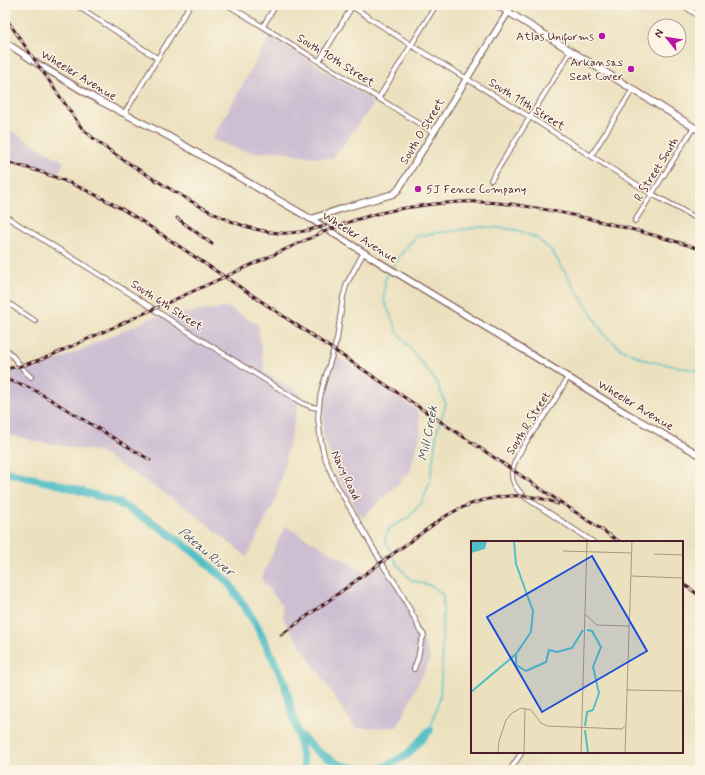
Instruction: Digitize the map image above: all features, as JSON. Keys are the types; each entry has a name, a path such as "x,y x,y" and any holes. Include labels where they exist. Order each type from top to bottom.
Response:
{"main road":[{"path":"497,5 700,131"},
{"name":"South O Street","path":"311,219 395,192 400,187 508,12"},
{"name":"Wheeler Avenue","path":"5,42 79,89 168,136 311,219 626,413 700,455"}],"street":[{"path":"76,5 157,58"},
{"path":"124,114 190,5"},
{"name":"South 10th Street","path":"228,5 433,132"},
{"path":"263,26 276,5"},
{"path":"319,60 352,5"},
{"name":"South 11th Street","path":"352,5 466,79 530,117 652,194 696,218"},
{"path":"378,99 436,5"},
{"name":"South O Street","path":"508,12 512,5"},
{"path":"685,5 700,17"},
{"path":"490,180 571,51"},
{"path":"591,156 633,89"},
{"name":"R Street South","path":"635,221 694,127"},
{"name":"South 6th Street","path":"5,217 302,402 312,407 319,408"},
{"name":"Navy Road","path":"364,252 347,283 341,304 337,339 322,388 318,418 321,442 332,476 384,566 398,586 419,629 424,635 414,669"},
{"path":"5,302 35,321"},
{"path":"5,348 31,377"},
{"name":"South R Street","path":"568,377 550,408 520,453 513,469 513,481 517,489 525,497 591,541"},
{"path":"510,770 521,753"}],"shaded area":[{"path":"270,36 371,100 372,106 332,159 278,151 255,153 240,150 212,139"},
{"path":"5,127 64,162 58,173 5,160"},
{"path":"227,307 258,325 265,373 301,394 276,499 247,557 187,508 100,452 33,441 5,433 5,372 37,369 152,318"},
{"path":"338,357 418,411 421,432 410,472 362,518 337,477 323,434 324,403"},
{"path":"285,526 367,573 379,562 410,608 430,659 397,727 355,728 284,620 282,605 261,579"}],"waterway":[{"name":"Mill Creek","path":"392,268 416,236 481,227 517,230 536,238 551,250 604,334 621,349 648,361 700,371"},
{"name":"Mill Creek","path":"390,271 385,279 384,300 398,333 436,381 446,404 437,431 430,482 422,502 408,518 389,528 385,539 396,563 411,580 432,586 443,595 440,697 430,730"},
{"name":"Poteau River","path":"5,472 61,485 117,502 160,527 195,553 228,582 256,624 284,681 298,734 305,770"},
{"name":"Mill Creek","path":"298,734 318,752 340,765 361,770 384,768 408,754 430,730"}],"railway":[{"path":"5,17 81,127 97,142 124,160 197,205 246,226 263,231 280,233 291,233 325,226"},
{"path":"5,162 23,166 74,184 137,218 619,541"},
{"path":"5,369 21,366 48,357 328,230 358,219 398,209 460,202 491,202 523,206 555,211 600,221 700,249"},
{"path":"177,218 212,244"},
{"path":"5,379 38,392 150,460"},
{"path":"281,635 454,511 483,500 498,497 528,496 558,504"},
{"path":"683,584 700,596"}],"place":[{"name":"Atlas Uniforms","path":"602,36"},
{"name":"Arkansas Seat Cover","path":"631,69"},
{"name":"5J Fence Company","path":"418,189"}]}
